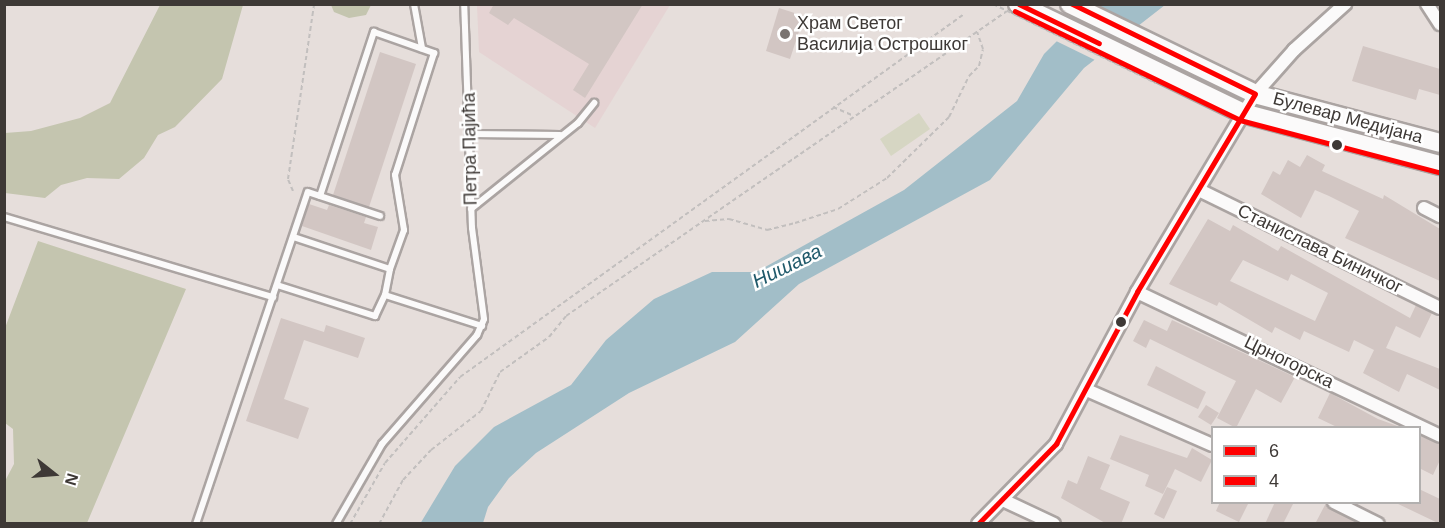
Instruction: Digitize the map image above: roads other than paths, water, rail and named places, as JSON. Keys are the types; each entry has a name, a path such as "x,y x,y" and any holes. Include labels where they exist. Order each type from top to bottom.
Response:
{"main road":[{"name":"Булевар Медијана","path":"1017,4 1162,79 1243,113 1440,165"},
{"name":"Булевар Медијана","path":"1070,4 1255,94 1440,142"}],"street":[{"name":"Булевар Медијана","path":"1255,94 1294,50 1345,4"},
{"path":"1427,4 1440,24"},
{"path":"978,524 1005,501 1056,444 1089,390 1137,292 1255,94"},
{"name":"Станислава Биничког","path":"1198,190 1440,308"},
{"path":"1424,208 1440,216"},
{"name":"Црногорска","path":"1137,292 1419,426"},
{"path":"1089,390 1211,445"},
{"name":"Црногорска","path":"1421,427 1440,436"},
{"path":"1005,501 1054,524"},
{"path":"1338,504 1378,524"}],"lane":[{"path":"414,4 422,48"},
{"name":"Петра Пајића","path":"464,4 471,135 471,209 481,294 482,326"},
{"path":"277,285 375,316 385,294 390,269 404,230 395,175 435,53 374,32 320,196"},
{"path":"471,209 561,135 594,103"},
{"path":"471,135 561,135"},
{"path":"196,524 308,192 380,216"},
{"path":"4,217 273,297"},
{"path":"293,237 390,269"},
{"path":"336,524 382,444 482,326 385,294"}],"water":[{"name":"Нишава","path":"1093,5 1165,5 1084,68 990,180 799,284 735,342 629,393 536,453 509,478 488,507 483,523 420,524 455,466 494,427 571,385 606,340 654,299 712,272 756,272 904,190 1017,101 1044,54"}],"place":[{"name":"Храм Светог Василија Острошког","path":"785,34"}]}
